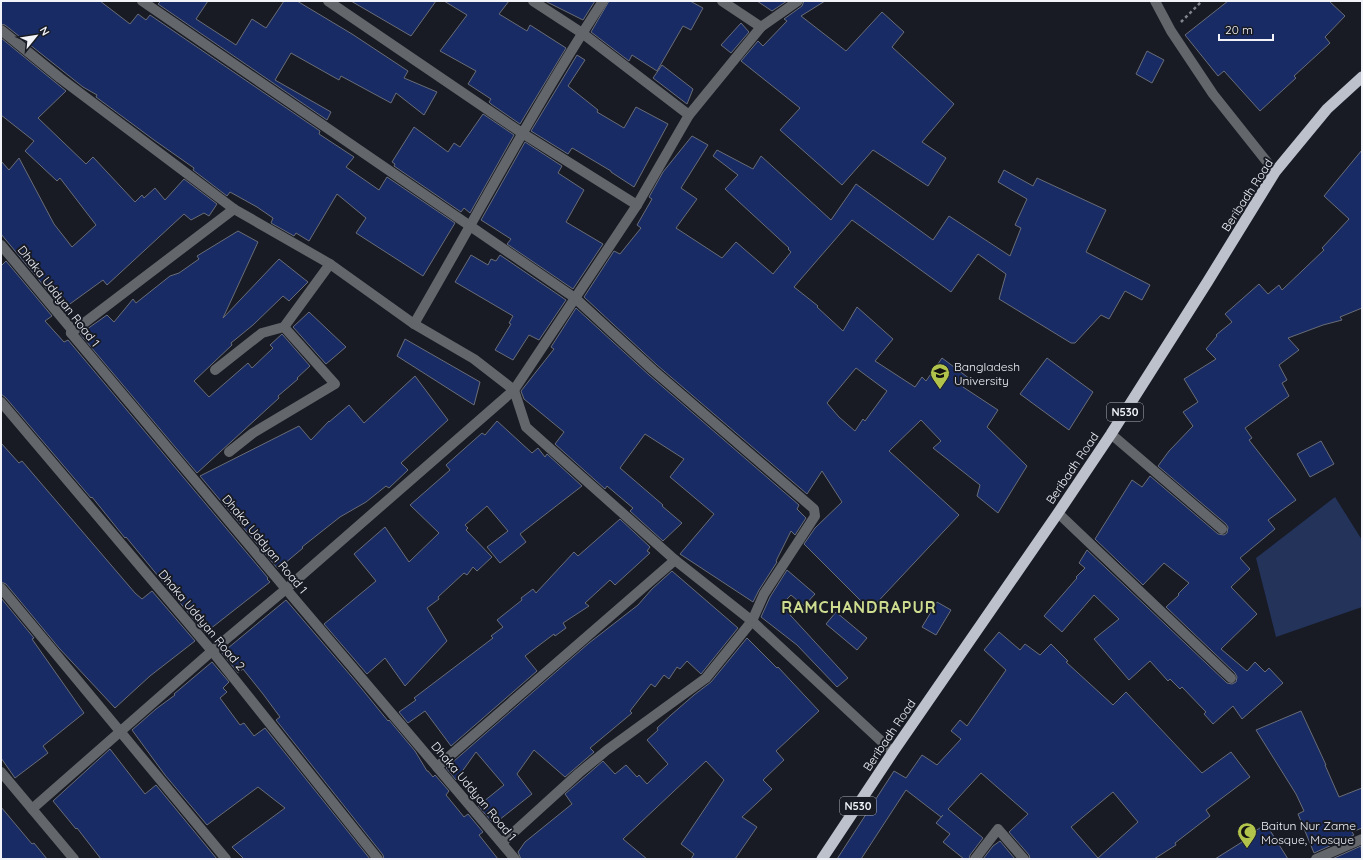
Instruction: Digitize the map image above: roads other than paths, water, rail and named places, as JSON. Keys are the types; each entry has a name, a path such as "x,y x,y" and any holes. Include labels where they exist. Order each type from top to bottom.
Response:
{"highway":[{"name":"Beribadh Road","path":"822,859 893,752 1111,434 1276,172 1327,109 1362,77"}],"street":[{"path":"142,1 575,298 664,380 814,509 815,516 764,594 752,621 706,678 607,750 579,773 502,843"},
{"path":"328,1 522,133 637,205"},
{"path":"533,1 582,33 689,115"},
{"path":"414,324 522,133 603,1"},
{"path":"722,1 761,27"},
{"path":"32,809 514,390 637,205 689,115 761,27 798,1"},
{"path":"1155,1 1171,31 1213,94 1276,172"},
{"path":"1,30 60,78 234,209 330,264 414,324 474,359 514,390 526,428 675,560 752,621 893,752"},
{"path":"71,333 234,209"},
{"name":"Dhaka Uddyan Road 1","path":"1,245 73,331 71,333 515,859"},
{"path":"215,370 262,333 284,327 330,264"},
{"path":"230,452 253,434 335,384 284,327"},
{"name":"Dhaka Uddyan Road 2","path":"1,402 212,651 378,859"},
{"path":"1111,434 1222,529"},
{"path":"1058,513 1231,678"},
{"path":"437,767 675,560"},
{"path":"1,588 226,859"},
{"path":"1,772 74,859"},
{"path":"975,859 998,830 1024,859"},
{"path":"1316,859 1362,839"}],"place":[{"name":"Bangladesh University","path":"940,390"},
{"name":"Baitun Nur Zame Mosque, Mosque","path":"1247,849"}],"district":[{"name":"RAMCHANDRAPUR","path":"859,607"}]}
